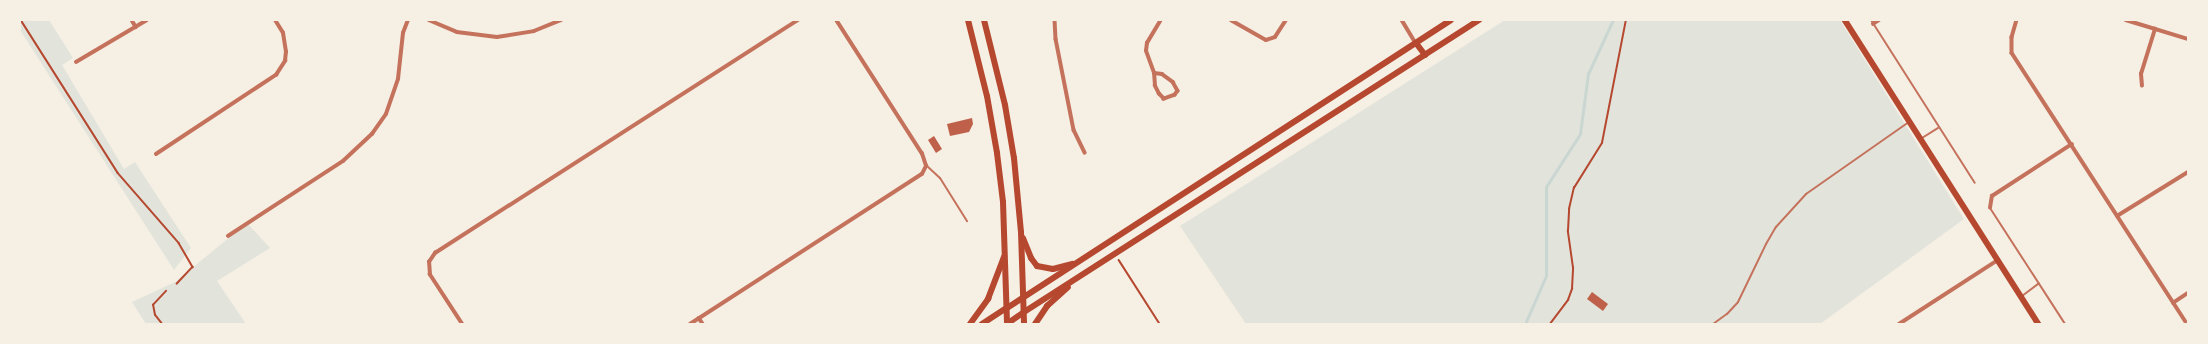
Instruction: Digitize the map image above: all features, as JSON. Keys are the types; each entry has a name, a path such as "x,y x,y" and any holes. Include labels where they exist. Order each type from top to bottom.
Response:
{"highway":[{"path":"968,20 987,96 997,153 1005,255 1007,324"},
{"path":"984,20 1011,134 1021,232 1024,324"},
{"path":"1007,308 1451,20"},
{"path":"1024,312 1479,20"},
{"path":"1416,43 1425,55"},
{"path":"1179,197 1187,208"},
{"path":"1021,232 1031,258 1037,266 1053,269 1077,263"},
{"path":"1035,324 1047,306 1081,276"}],"main road":[{"path":"1845,20 2039,324"},
{"path":"970,324 988,299 1005,255"},
{"path":"982,324 1007,308"},
{"path":"1007,324 1024,312"}],"street":[{"path":"132,20 136,27"},
{"path":"76,62 147,20"},
{"path":"156,154 276,75 285,61 286,52 283,33 275,20"},
{"path":"228,236 343,161 372,134 386,114 396,84 403,33 408,20"},
{"path":"429,20 457,32 497,37 534,31 561,20"},
{"path":"462,324 430,275 429,262 435,253 798,20"},
{"path":"690,324 913,181 922,174 926,166 925,161 836,20"},
{"path":"1055,20 1056,39 1074,130 1085,153"},
{"path":"1154,73 1162,74 1173,82 1178,91 1175,95 1164,99 1155,86 1154,73 1146,51 1147,43 1161,20"},
{"path":"1231,20 1266,40 1275,37 1286,20"},
{"path":"1402,20 1416,43"},
{"path":"1872,22 1879,20"},
{"path":"2017,20 2012,37 2012,53 2187,324"},
{"path":"2126,20 2188,39"},
{"path":"2142,86 2141,74 2155,29"},
{"path":"1990,208 1992,196 2072,144"},
{"path":"2117,216 2188,172"},
{"path":"1899,324 1998,260"},
{"path":"2173,303 2188,293"},
{"path":"699,318 702,324"}],"lane":[{"path":"1872,22 1938,128 1975,183"},
{"path":"1713,324 1727,314 1738,302 1766,244 1776,227 1806,194 1910,121"},
{"path":"1921,139 1938,128"},
{"path":"926,166 940,178 967,222"},
{"path":"1990,208 2065,324"},
{"path":"2022,296 2039,283"}],"path":[{"path":"22,20 118,173 179,243 194,268 177,284"},
{"path":"1550,324 1568,300 1572,289 1573,268 1568,231 1569,209 1574,188 1602,143 1626,20"},
{"path":"1115,254 1160,324"},
{"path":"162,324 155,315 153,305 166,291"}],"shaded area":[{"path":"20,20 49,20 73,58 62,65 124,169 135,162 191,248 174,270 20,30"},
{"path":"1505,20 1840,20 1964,219 1820,324 1246,324 1180,226"},
{"path":"247,223 270,248 217,281 246,324 146,324 132,302 175,282"}],"building":[{"path":"972,118 973,124 969,132 950,136 947,124"},
{"path":"934,136 942,149 936,153 928,140"},
{"path":"1592,292 1608,304 1603,311 1587,299"}],"waterway":[{"path":"1525,324 1546,276 1546,187 1580,134 1588,74 1613,20"}]}
